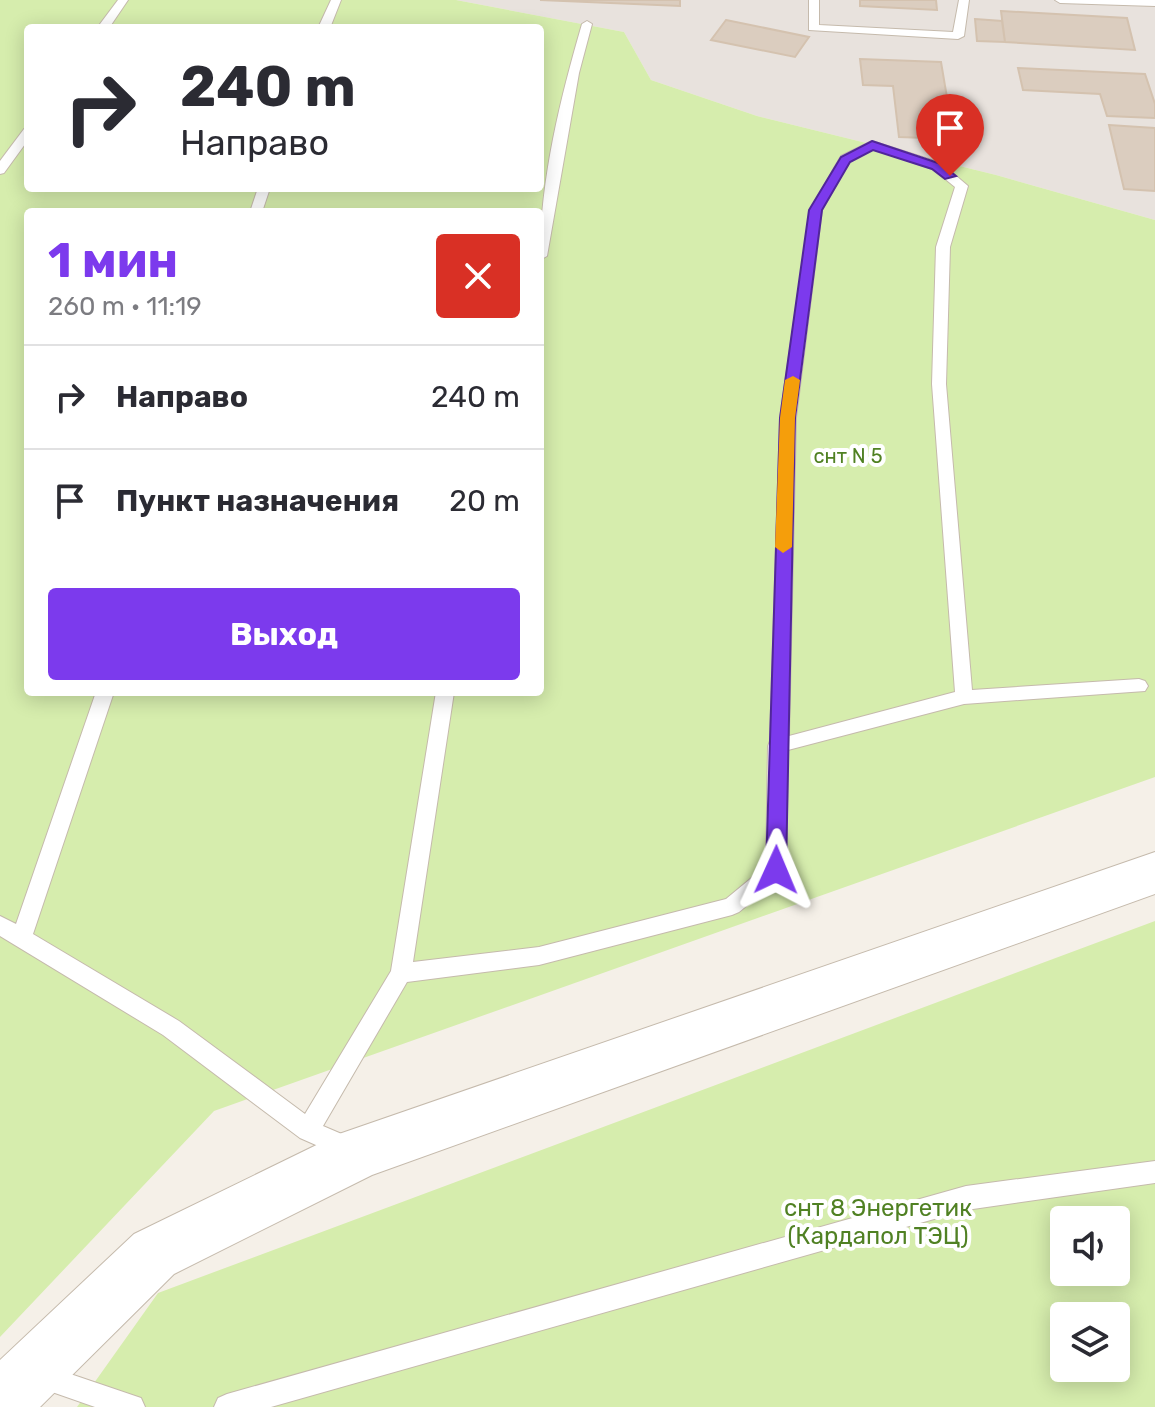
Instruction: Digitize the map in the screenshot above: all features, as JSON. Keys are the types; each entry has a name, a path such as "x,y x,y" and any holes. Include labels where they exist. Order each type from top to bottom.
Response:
{"street":[{"path":"16,1388 154,1254 359,1153 1155,873"}],"lane":[{"path":"106,24 123,0"},
{"path":"326,24 336,0"},
{"path":"814,0 813,28 958,36 964,0"},
{"path":"1060,0 1155,3"},
{"path":"544,234 573,73 587,24"},
{"path":"0,170 24,137"},
{"path":"401,973 539,956 732,906 776,870 788,418 816,210 845,159 872,145 937,166 962,186 943,247 939,384 964,697"},
{"path":"777,746 964,697 1139,686"},
{"path":"22,937 104,696"},
{"path":"308,1130 401,973 444,696"},
{"path":"0,925 171,1028 308,1130 359,1153"},
{"path":"227,1407 966,1198 1155,1172"},
{"path":"16,1388 132,1407"}],"shaded area":[{"path":"456,0 1155,0 1155,220 996,175 757,116 651,80 624,32"}],"green space":[{"name":"снт N 5","path":"0,0 456,0 624,32 651,80 757,116 996,175 1155,220 1155,777 214,1111 0,1337"},
{"name":"снт 8 Энергетик (Кардапол ТЭЦ)","path":"1155,921 1155,1407 77,1407 158,1293"}],"building":[{"path":"540,0 680,0 680,6"},
{"path":"860,0 936,0 937,10 860,6"},
{"path":"1001,11 1127,18 1135,50 1005,42"},
{"path":"975,19 1002,21 1005,42 977,41"},
{"path":"726,20 809,37 795,57 711,40"},
{"path":"860,59 941,62 954,139 899,137 893,86 863,85"},
{"path":"1018,68 1145,74 1155,104 1155,118 1107,116 1100,94 1023,90"},
{"path":"1109,125 1155,128 1155,191 1124,189"}],"slow traffic":[{"path":"783,547 788,418 793,380"}],"route":[{"path":"776,870 788,418 816,210 845,159 872,145 937,166 950,176"}]}
